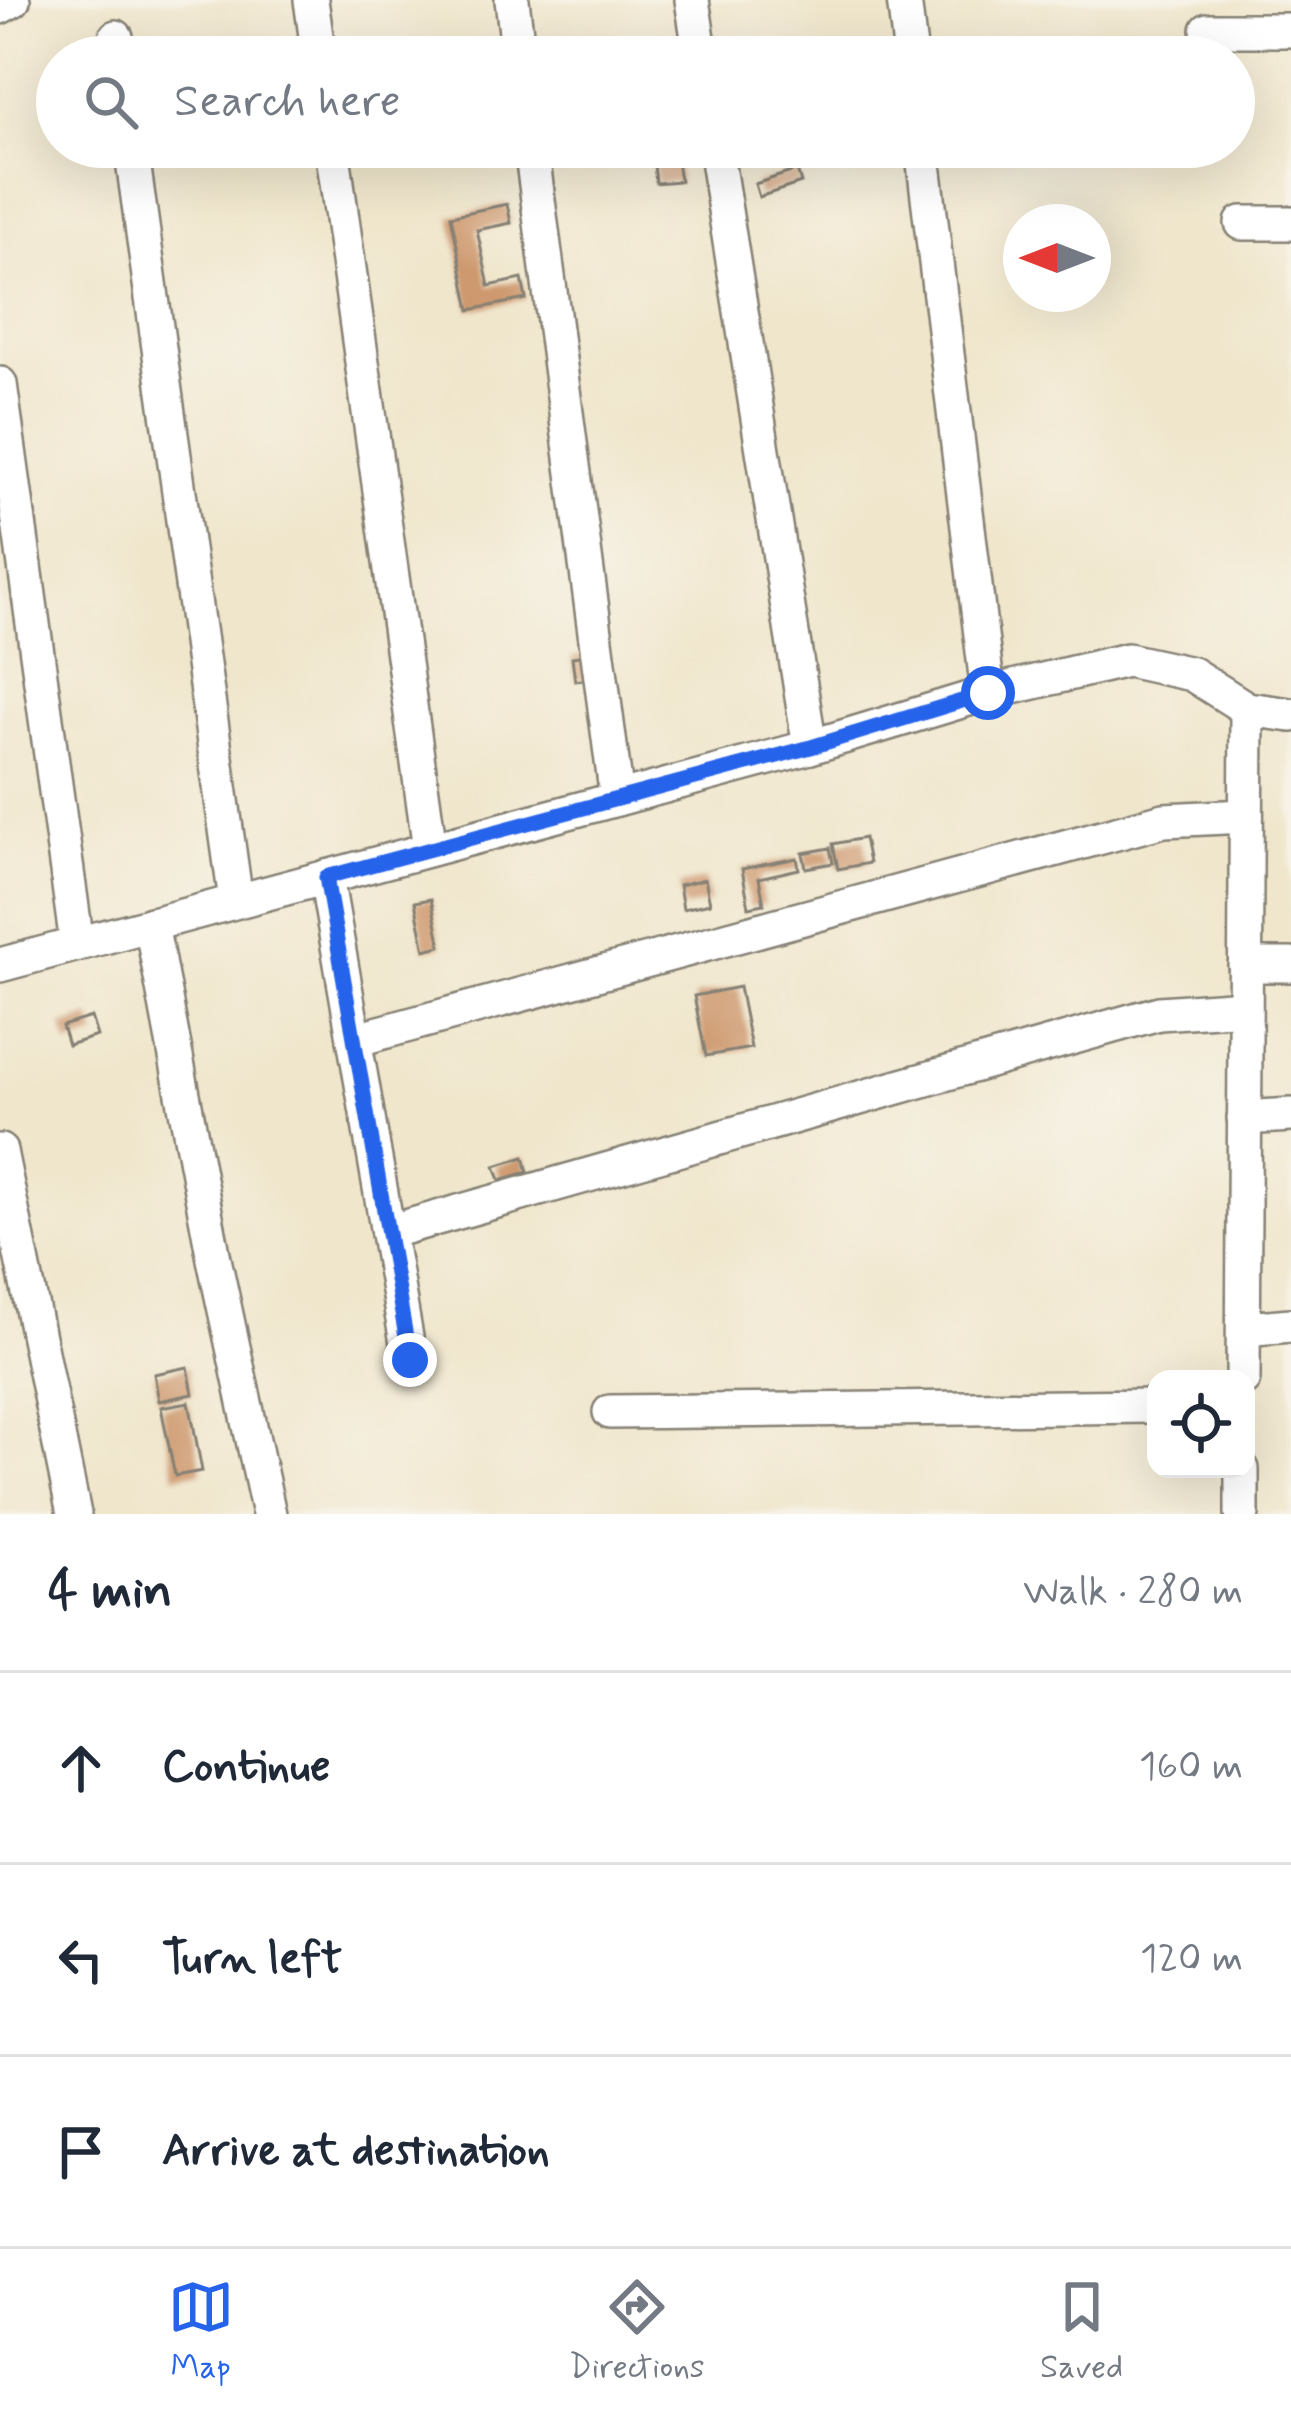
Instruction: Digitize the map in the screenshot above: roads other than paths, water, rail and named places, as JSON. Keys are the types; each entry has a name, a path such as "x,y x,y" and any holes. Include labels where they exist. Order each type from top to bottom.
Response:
{"street":[{"path":"0,8 13,0"},
{"path":"311,0 317,36"},
{"path":"512,0 516,36"},
{"path":"692,0 698,36"},
{"path":"904,0 908,36"},
{"path":"1208,30 1291,30"},
{"path":"134,168 236,901"},
{"path":"335,168 430,849"},
{"path":"534,168 617,799"},
{"path":"718,168 811,747"},
{"path":"925,168 988,693"},
{"path":"1242,223 1291,224"},
{"path":"0,383 77,944"},
{"path":"0,965 811,747 988,693 1127,660 1192,674 1247,710 1291,715"},
{"path":"1243,1370 1247,710"},
{"path":"354,1040 1164,820 1246,816"},
{"path":"326,877 410,1360"},
{"path":"151,924 214,1259 269,1514"},
{"path":"1245,965 1291,965"},
{"path":"388,1232 1159,1013 1245,1007"},
{"path":"1244,1118 1291,1114"},
{"path":"0,1151 74,1514"},
{"path":"1244,1329 1291,1325"},
{"path":"610,1412 1147,1406"},
{"path":"1242,1478 1242,1514"}]}
